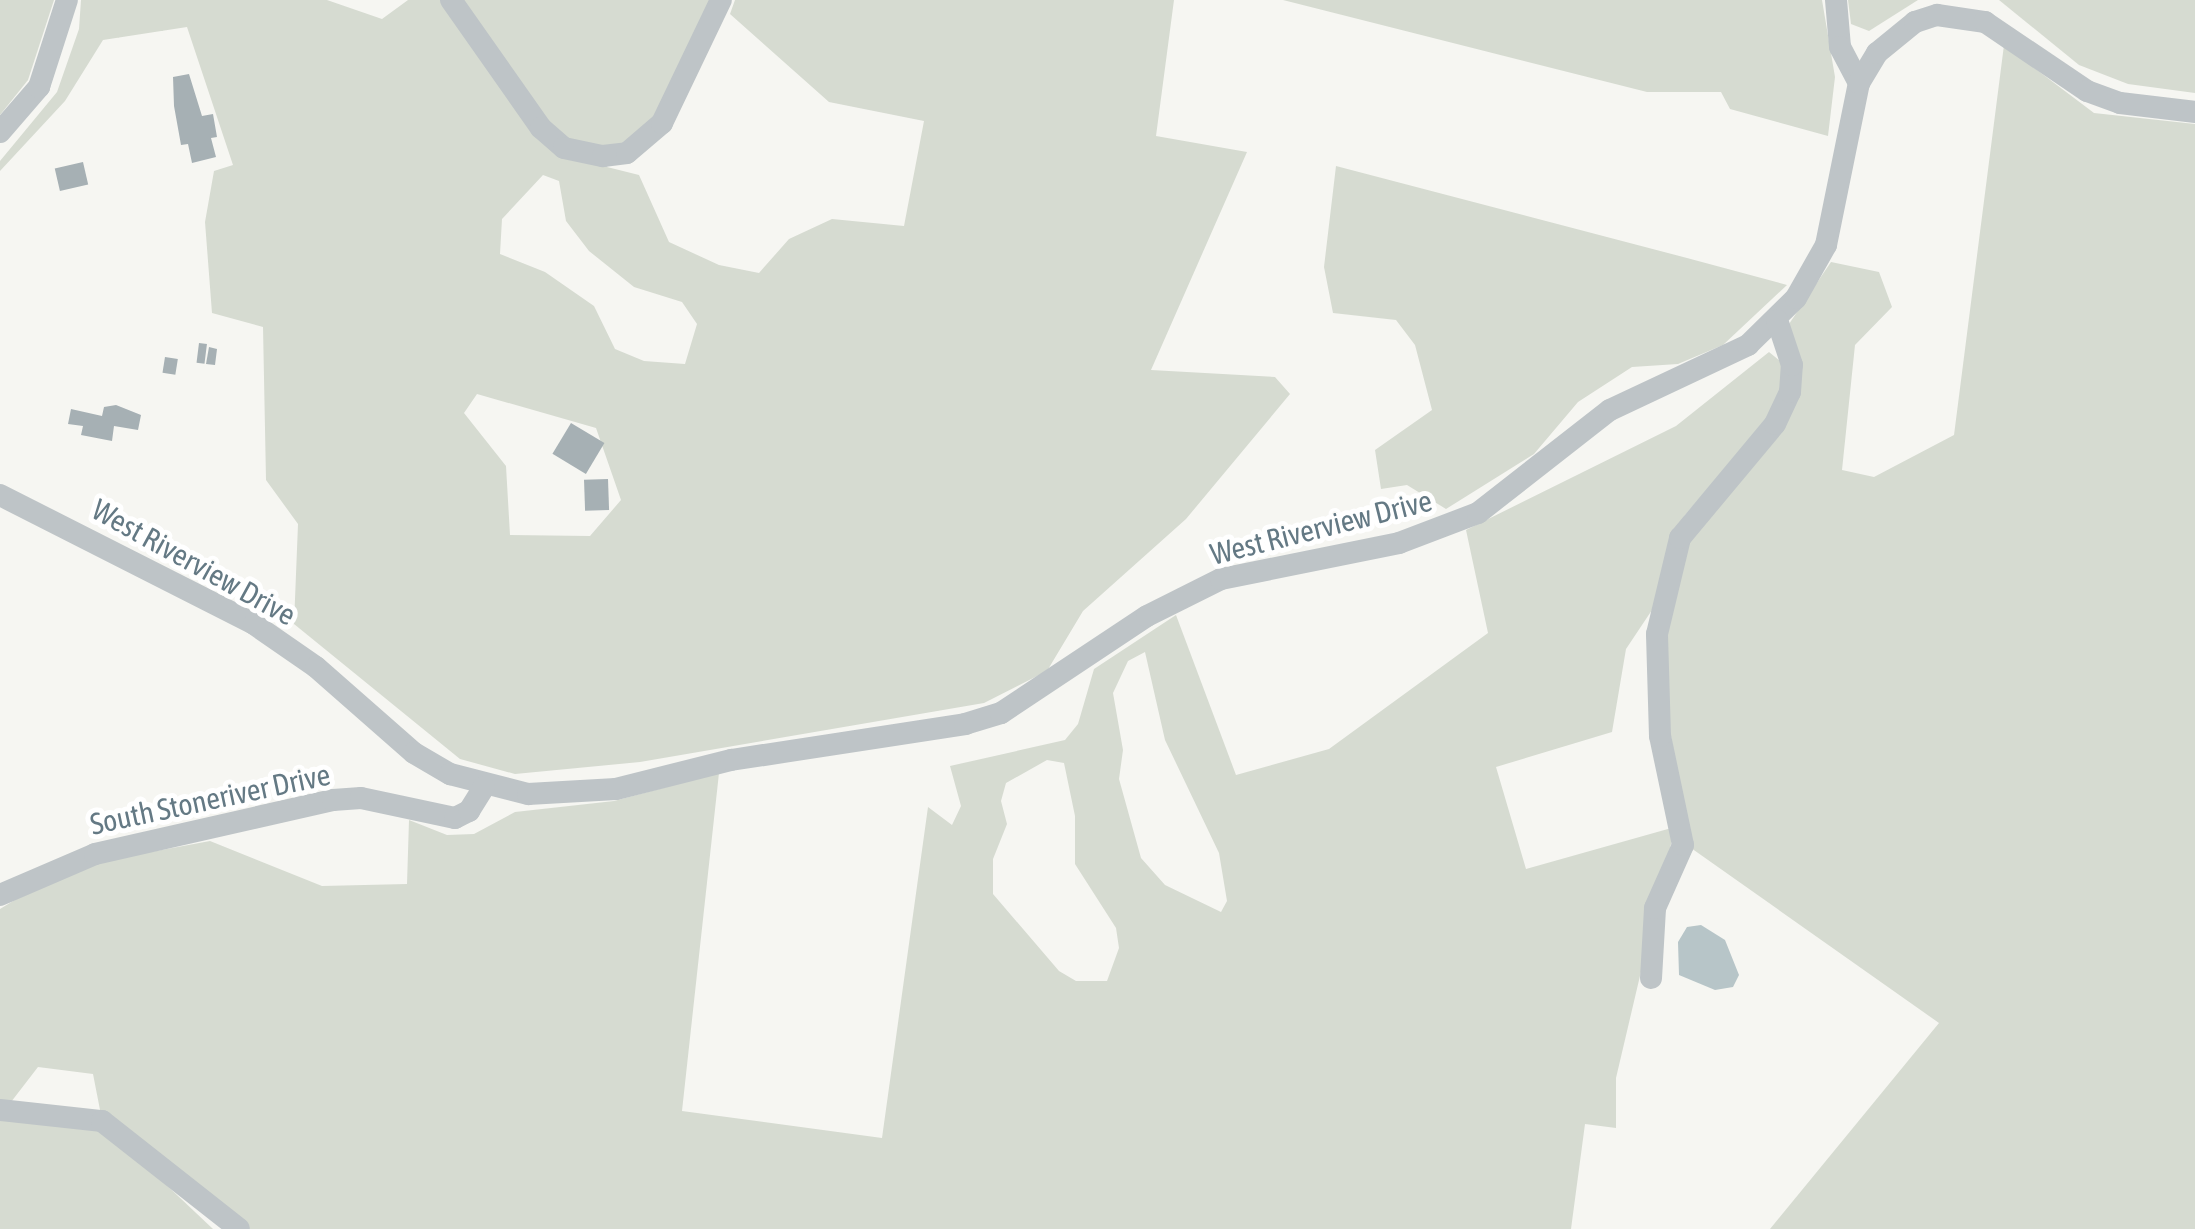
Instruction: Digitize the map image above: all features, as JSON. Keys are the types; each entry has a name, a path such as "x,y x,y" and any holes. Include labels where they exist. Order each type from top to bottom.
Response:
{"street":[{"path":"0,132 39,87 67,0"},
{"path":"451,0 541,128 564,148 602,156 627,153 662,123 722,0"},
{"path":"1836,0 1840,47 1859,83"},
{"name":"West Riverview Drive","path":"0,496 254,624 414,753 484,787 528,794 616,789 730,760 948,727 1001,713 1147,616 1221,580 1399,543 1478,513 1610,410 1721,362 1776,320 1826,245 1859,83 1896,34 1937,15 1961,15 2005,34 2088,91 2138,107 2195,112"},
{"path":"1652,978 1655,908 1683,845 1660,736 1656,634 1680,538 1785,406 1792,364 1776,320"},
{"name":"South Stoneriver Drive","path":"0,895 95,854 333,800 362,798 455,818 469,811 484,787"},
{"path":"0,1110 102,1121 239,1229"}],"shaded area":[{"path":"0,0 54,0 28,80 0,115"},
{"path":"81,0 327,0 382,19 408,0 444,0 563,156 639,175 669,242 719,265 759,273 789,239 832,219 904,226 924,121 829,102 730,14 735,0 1174,0 1156,136 1247,152 1151,370 1275,377 1290,394 1186,519 1083,611 1047,671 984,703 640,762 515,774 460,759 294,624 298,524 266,480 263,327 212,313 205,222 214,171 233,165 187,27 103,40 65,101 0,171 0,161 57,92 79,29","holes":["543,175 559,181 566,221 589,251 634,287 682,302 697,324 685,364 644,361 615,349 594,306 545,272 500,254 502,219","477,394 596,428 621,500 590,536 510,535 506,466 464,413"]},
{"path":"459,0 714,0 656,122 622,146 599,148 566,140 545,124"},
{"path":"1283,0 1822,0 1835,77 1828,136 1730,109 1721,92 1647,92"},
{"path":"1848,0 1918,0 1869,31 1851,24"},
{"path":"1999,0 2195,0 2195,93 2128,84 2079,65"},
{"path":"2004,45 2094,113 2195,124 2195,1229 1770,1229 1939,1023 1691,848 1660,675 1681,559 1695,526 1782,425 1789,324 1831,262 1879,272 1892,307 1855,345 1842,470 1874,477 1954,435"},
{"path":"1336,166 1787,285 1723,345 1678,364 1632,367 1578,402 1534,454 1446,509 1407,485 1381,489 1375,450 1432,410 1415,345 1396,320 1333,313 1324,267"},
{"path":"1769,352 1785,365 1783,390 1772,416 1685,515 1654,607 1626,649 1612,732 1496,767 1526,869 1675,827 1616,1078 1616,1128 1585,1124 1571,1229 248,1229 101,1115 93,1074 38,1067 11,1102 0,1105 0,909 46,881 102,861 210,841 322,886 407,884 409,820 447,835 474,834 515,812 614,801 719,773 682,1111 882,1138 928,807 952,825 961,806 950,766 1065,740 1078,724 1094,669 1176,615 1236,775 1329,749 1488,633 1466,530 1676,426","holes":["1145,652 1165,740 1219,853 1227,901 1221,912 1165,885 1141,858 1119,779 1123,750 1113,693 1128,661","1047,760 1064,763 1075,816 1075,864 1116,928 1119,948 1107,981 1076,981 1059,971 993,894 993,859 1007,824 1001,801 1006,783"]},
{"path":"1701,925 1725,940 1739,975 1733,987 1715,990 1679,975 1678,942 1687,927"},
{"path":"0,1118 97,1130 123,1144 213,1229 0,1229"}],"building":[{"path":"189,74 202,116 213,114 217,137 211,138 216,157 192,163 188,144 181,145 173,77"},
{"path":"83,162 88,184 60,191 55,169"},
{"path":"199,343 207,344 205,364 197,363"},
{"path":"209,347 217,349 215,365 206,364"},
{"path":"165,357 178,359 175,375 162,373"},
{"path":"116,405 141,415 138,430 114,426 112,441 81,435 83,426 68,424 71,409 102,416 104,407"},
{"path":"571,423 604,443 586,474 552,454"},
{"path":"608,479 609,510 585,511 584,480"}]}
